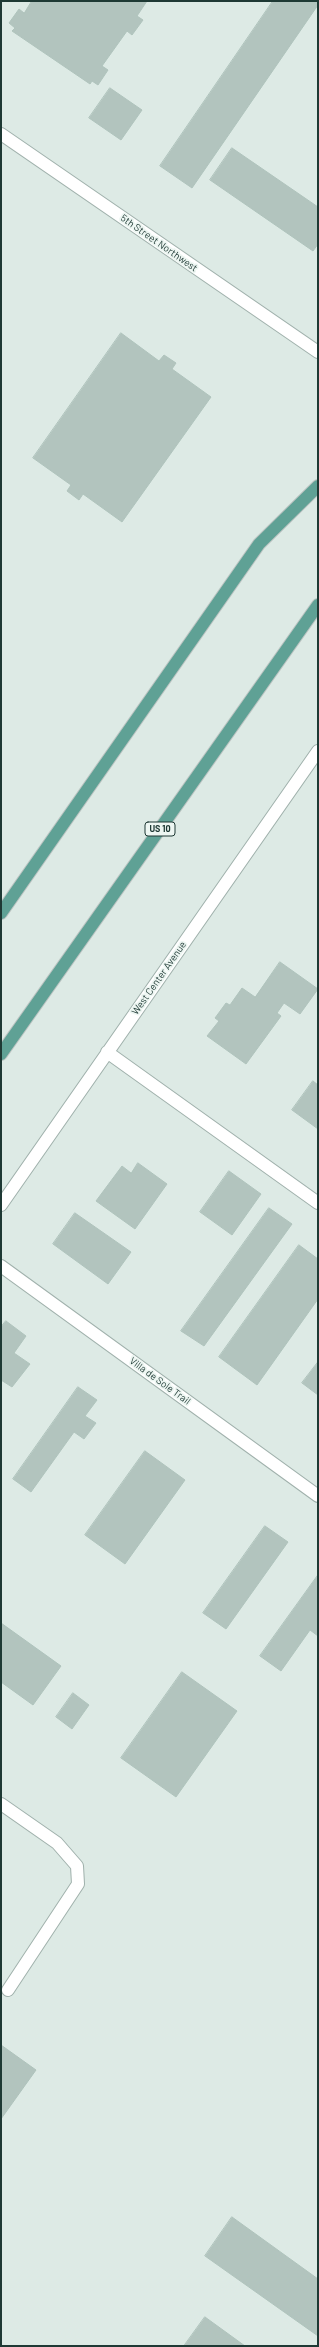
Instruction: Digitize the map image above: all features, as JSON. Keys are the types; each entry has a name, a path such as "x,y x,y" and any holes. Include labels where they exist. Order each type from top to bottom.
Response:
{"main road":[{"path":"1,913 259,544 318,486"},
{"name":"US 10","path":"1,1054 318,604"}],"street":[{"name":"5th Street Northwest","path":"1,134 318,352"},
{"name":"West Center Avenue","path":"1,1205 318,751"},
{"path":"107,1052 318,1203"},
{"name":"Villa de Sole Trail","path":"1,1266 318,1496"},
{"path":"1,1804 57,1843 77,1866 78,1878 78,1884 8,1990"}],"building":[{"path":"32,1 147,1 137,16 143,20 132,35 127,31 102,66 108,70 98,85 92,81 90,84 12,31 15,28 9,23 19,9 24,13"},
{"path":"273,1 318,1 318,5 192,188 160,166"},
{"path":"110,88 142,110 121,140 89,118"},
{"path":"232,148 318,207 318,244 313,251 210,180"},
{"path":"121,333 159,361 164,355 176,363 172,369 211,397 122,522 83,494 79,500 67,491 71,485 33,458"},
{"path":"280,962 318,989 300,1014 284,1003 277,1013 281,1016 246,1064 207,1036 219,1021 215,1018 226,1003 230,1005 242,988 255,997"},
{"path":"313,1081 318,1085 318,1129 292,1110"},
{"path":"138,1163 167,1184 135,1229 96,1201 122,1166 131,1173"},
{"path":"229,1171 261,1194 232,1235 200,1212"},
{"path":"269,1208 292,1224 204,1346 181,1331"},
{"path":"75,1213 131,1252 108,1284 53,1244"},
{"path":"299,1245 318,1259 318,1299 257,1385 219,1357"},
{"path":"6,1321 26,1336 14,1353 30,1364 12,1387 1,1380 1,1327"},
{"path":"318,1362 318,1395 302,1383"},
{"path":"78,1387 97,1400 85,1416 96,1423 84,1439 74,1432 31,1492 13,1479"},
{"path":"145,1451 185,1480 125,1564 85,1535"},
{"path":"265,1526 288,1542 226,1629 203,1613"},
{"path":"318,1575 318,1636 310,1630 281,1671 260,1656"},
{"path":"1,1623 61,1666 33,1705 1,1682"},
{"path":"182,1672 237,1711 176,1797 121,1758"},
{"path":"73,1693 89,1705 72,1729 56,1717"},
{"path":"1,2045 36,2070 1,2119"},
{"path":"232,2217 318,2279 318,2336 205,2256"},
{"path":"205,2317 245,2346 184,2346"}]}
